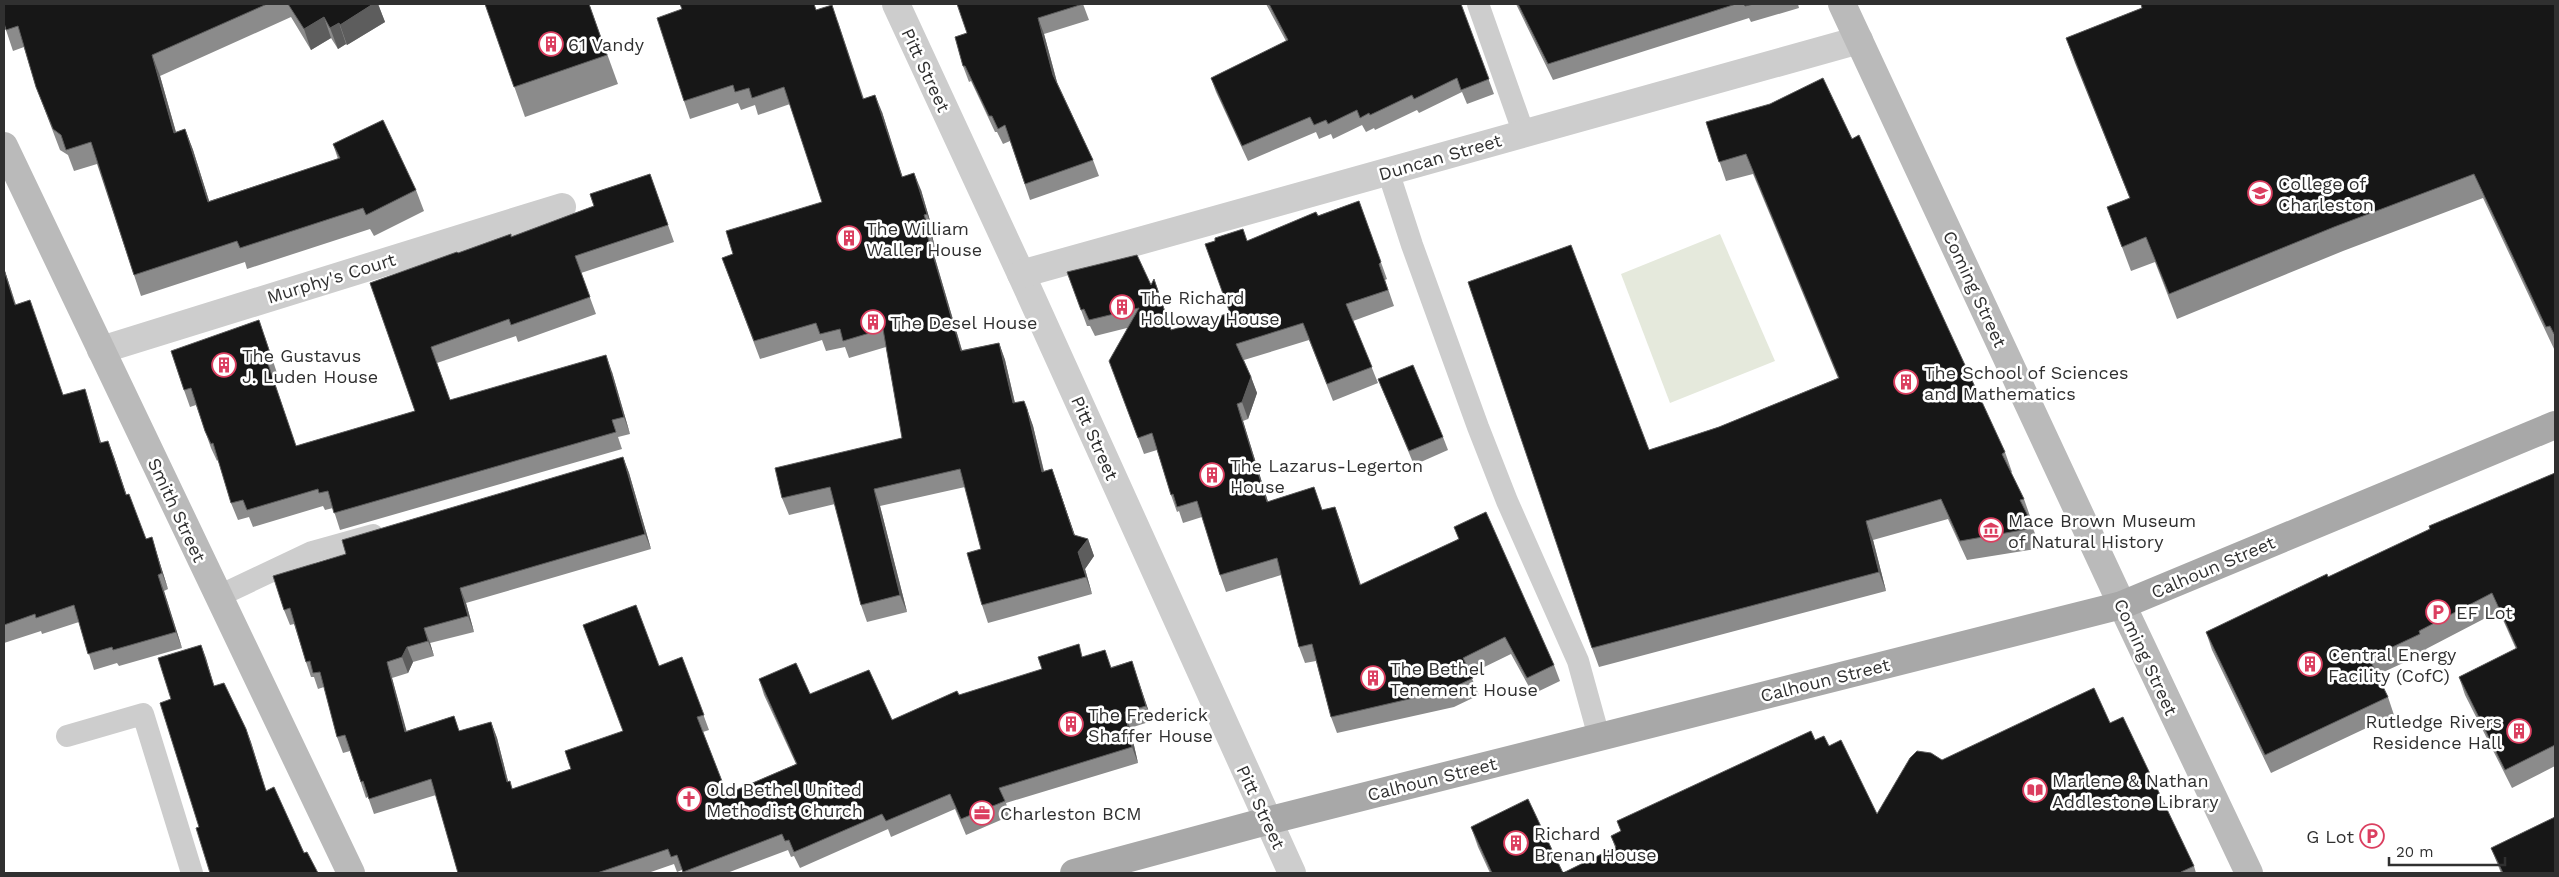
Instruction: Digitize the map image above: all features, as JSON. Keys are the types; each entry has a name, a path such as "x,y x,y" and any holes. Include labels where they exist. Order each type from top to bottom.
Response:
{"main road":[{"name":"Calhoun Street","path":"1074,873 1267,821 2122,605 2555,426"}],"street":[{"name":"Pitt Street","path":"896,4 1021,274 1292,873"},
{"name":"Coming Street","path":"1842,4 2122,605 2250,873"},
{"name":"Duncan Street","path":"1021,274 1859,40"},
{"name":"Smith Street","path":"4,146 351,873"},
{"name":"Murphy's Court","path":"101,350 562,207"}],"lane":[{"path":"1478,4 1524,134"},
{"path":"1388,172 1412,245 1478,427 1507,501 1578,661 1598,737"},
{"path":"218,596 312,552 390,530"},
{"path":"67,736 142,714 192,873"}],"shaded area":[{"path":"1720,234 1775,361 1670,403 1621,274"}],"building":[{"path":"4,4 267,4 152,55 174,133 185,129 208,202 340,158 333,144 383,120 416,190 366,215 363,208 240,248 237,241 134,275 91,142 66,150 61,135 53,129 36,87 18,26 6,30"},
{"path":"288,4 373,4 340,25 339,23 330,28 324,17 304,29"},
{"name":"61 Vandy","path":"485,4 589,4 607,55 514,87"},
{"path":"680,4 814,4 816,10 832,5 863,99 875,95 902,177 914,173 927,214 924,215 929,230 926,231 961,351 999,343 1013,403 1024,401 1027,409 1042,472 1052,469 1074,535 1088,539 1078,552 1086,577 982,605 967,553 981,549 960,469 874,489 900,595 861,605 830,487 782,498 775,468 902,438 883,329 843,341 840,329 820,334 816,323 754,341 722,258 733,254 726,231 822,202 784,87 752,98 749,88 735,92 733,85 684,101 657,18 682,9"},
{"path":"957,4 1083,4 1038,18 1053,75 1093,160 1025,184 1005,125 998,129 992,116 989,116 965,66 963,66 955,37 967,33"},
{"path":"1269,4 1461,4 1489,79 1461,90 1457,78 1414,99 1412,95 1360,118 1357,110 1328,124 1326,120 1314,125 1310,117 1242,146 1211,78 1288,40"},
{"path":"1518,4 1736,4 1548,64"},
{"path":"2141,4 2555,4 2555,333 2550,326 2546,327 2474,174 2334,227 2169,294 2146,237 2122,247 2107,207 2130,198 2066,38 2142,8"},
{"name":"The School of Sciences and Mathematics","path":"1823,78 1852,139 1859,135 2005,452 2002,454 2024,499 2020,500 2034,528 1960,541 1941,499 1866,521 1879,572 1592,648 1468,282 1571,245 1649,450 1719,427 1839,378 1746,154 1719,162 1706,122 1770,104"},
{"path":"650,174 668,225 575,256 590,297 511,325 509,319 431,347 450,400 606,355 624,417 612,420 616,432 334,513 328,491 319,493 318,489 247,510 243,500 231,503 213,443 211,444 205,431 191,388 184,390 171,351 259,320 272,359 267,361 296,446 415,411 370,283 511,234 511,237 594,206 590,194"},
{"path":"1359,201 1381,262 1379,264 1388,290 1346,304 1372,367 1327,384 1303,323 1236,344 1251,377 1242,402 1237,404 1267,502 1314,487 1322,510 1335,507 1360,585 1459,539 1454,527 1486,512 1554,665 1527,678 1505,637 1463,658 1473,678 1448,690 1331,717 1312,644 1299,647 1277,558 1220,575 1197,501 1177,507 1173,494 1171,495 1152,433 1138,438 1109,361 1139,308 1089,320 1084,309 1081,310 1067,272 1137,255 1151,285 1154,279 1171,330 1230,313 1205,244 1215,241 1215,238 1243,229 1247,241 1316,212 1318,216"},
{"path":"4,270 15,305 30,300 63,395 85,389 100,443 108,441 126,495 129,494 146,539 152,537 162,573 158,575 176,632 113,650 112,647 88,654 74,605 36,618 35,614 4,625"},
{"path":"1413,365 1443,437 1409,451 1378,379"},
{"path":"623,457 645,534 460,588 468,616 424,628 428,641 407,647 402,657 387,662 405,732 454,716 459,731 491,722 507,782 510,781 512,789 571,769 565,751 623,731 583,625 636,605 659,666 682,657 704,715 697,717 727,794 797,764 759,679 796,663 810,694 869,670 892,720 957,691 959,695 1042,669 1038,657 1079,644 1082,657 1105,650 1111,668 1132,661 1146,706 1125,712 1132,747 999,788 1005,801 961,819 950,794 886,821 882,814 794,852 789,840 785,841 782,834 683,872 677,855 671,857 668,849 597,873 458,873 431,779 369,799 363,781 361,782 345,735 337,737 320,672 313,673 310,661 306,662 290,608 284,610 273,576 346,554 342,540"},
{"path":"2555,473 2555,745 2505,770 2459,677 2517,648 2492,593 2419,631 2420,634 2369,658 2388,697 2265,755 2206,632 2327,574 2328,577 2430,529 2429,526"},
{"path":"201,645 214,686 224,683 246,729 266,791 274,787 304,853 307,852 318,873 210,873 196,828 199,827 160,703 171,699 158,658"},
{"name":"Marlene & Nathan Addlestone Library","path":"2094,688 2110,723 2123,717 2194,866 2181,873 1563,873 1616,847 1611,836 1621,831 1617,821 1811,731 1815,740 1824,736 1829,746 1841,740 1877,814 1910,758 1917,751 1931,753 1942,760"},
{"name":"Richard Brenan House","path":"1528,799 1563,873 1492,873 1471,827"},
{"path":"2555,817 2555,873 2503,873 2491,848"}],"place":[{"name":"61 Vandy","path":"551,44"},
{"name":"College of Charleston","path":"2260,193"},
{"name":"The William Waller House","path":"849,238"},
{"name":"The Richard Holloway House","path":"1122,307"},
{"name":"The Desel House","path":"873,322"},
{"name":"The Gustavus J. Luden House","path":"224,365"},
{"name":"The School of Sciences and Mathematics","path":"1906,382"},
{"name":"The Lazarus-Legerton House","path":"1212,475"},
{"name":"Mace Brown Museum of Natural History","path":"1991,530"},
{"name":"EF Lot","path":"2438,612"},
{"name":"Central Energy Facility (CofC)","path":"2310,664"},
{"name":"The Bethel Tenement House","path":"1373,678"},
{"name":"The Frederick Shaffer House","path":"1071,724"},
{"name":"Rutledge Rivers Residence Hall","path":"2519,731"},
{"name":"Marlene & Nathan Addlestone Library","path":"2035,790"},
{"name":"Old Bethel United Methodist Church","path":"689,799"},
{"name":"Charleston BCM","path":"982,813"},
{"name":"G Lot","path":"2372,836"},
{"name":"Richard Brenan House","path":"1516,843"}]}
